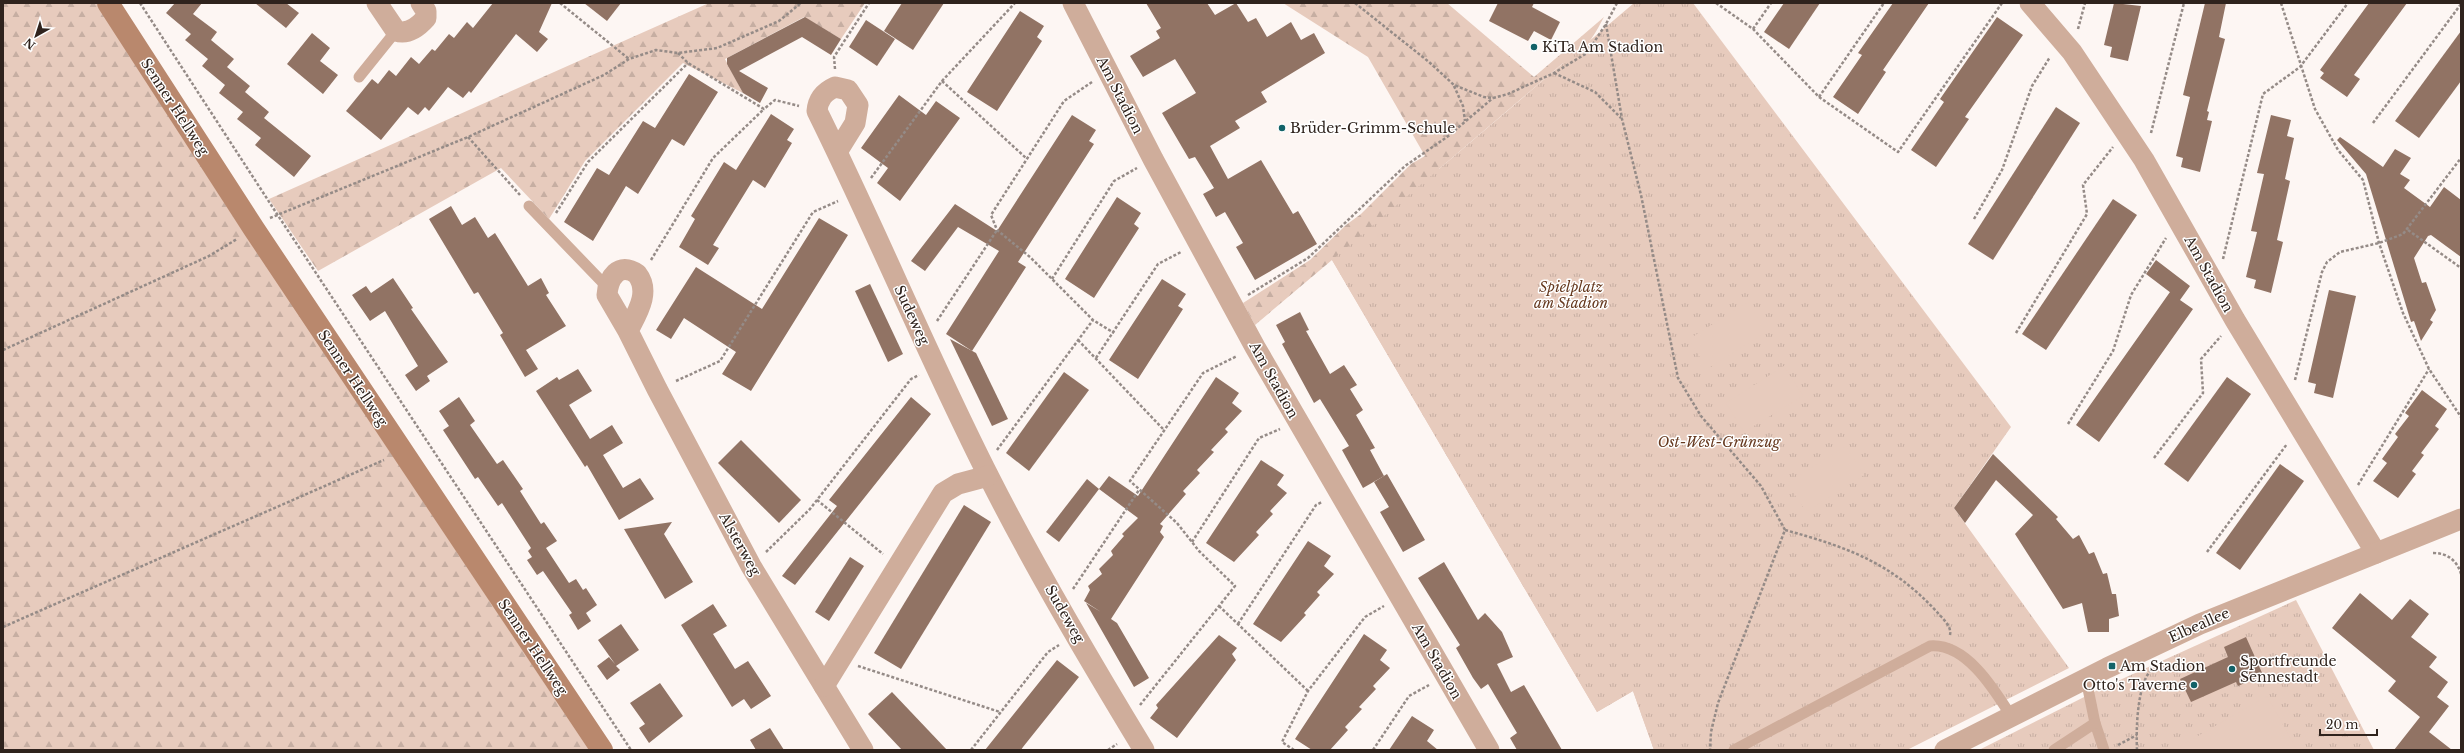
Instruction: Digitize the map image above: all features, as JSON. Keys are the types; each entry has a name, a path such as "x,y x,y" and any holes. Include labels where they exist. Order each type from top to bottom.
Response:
{"street":[{"name":"Senner Hellweg","path":"108,3 254,229 602,750"},
{"path":"377,3 396,31 407,32 421,24 426,18 426,11 421,3"},
{"name":"Am Stadion","path":"1073,3 1153,159 1255,347 1489,750"},
{"name":"Am Stadion","path":"2030,3 2072,52 2144,160 2216,288 2283,396 2376,553"},
{"path":"817,111 818,102 823,95 835,87 848,90 858,105 855,123 837,152"},
{"name":"Sudeweg","path":"817,111 936,367 985,468 1060,607 1144,750"},
{"path":"607,288 611,278 620,270 630,269 637,274 644,288 640,306 628,331"},
{"name":"Alsterweg","path":"607,288 607,295 628,331 657,390 751,566 863,750"},
{"path":"824,686 839,659 943,493 985,468"},
{"name":"Elbeallee","path":"1945,750 2086,679 2226,613 2461,519"}],"lane":[{"path":"359,76 396,31"},
{"path":"530,206 607,288"},
{"path":"1734,750 1921,649 1938,645 1948,647 1966,657 2011,716"},
{"path":"2086,679 2095,723 2104,750"},
{"path":"2054,750 2095,723"}],"path":[{"path":"140,3 276,214 631,750"},
{"path":"560,3 629,58"},
{"path":"3,350 209,256 276,214 468,137 604,75 629,58 656,50 678,53 717,48 779,20 801,3"},
{"path":"835,87 834,57 869,3"},
{"path":"657,390 720,361 813,212 856,193 865,186 942,80 1015,3"},
{"path":"1355,3 1429,62 1454,85 1484,97 1493,98 1508,94 1554,73 1587,53 1606,24 1617,3"},
{"path":"1716,3 1753,29 1819,97 1898,152 2002,3"},
{"path":"1753,29 1771,3"},
{"path":"1819,97 1884,3"},
{"path":"2144,160 2184,3"},
{"path":"2281,3 2293,37 2300,67 2318,116 2338,150 2363,180 2380,243 2403,313 2429,369 2461,417"},
{"path":"2216,288 2263,94 2300,67 2348,3"},
{"path":"2373,123 2461,4"},
{"path":"1606,24 1622,119 1641,195 1678,378 1701,416 1761,486 1785,530 1840,547 1887,568 1916,590 1948,625 1951,631 1948,647"},
{"path":"1974,219 2002,170 2032,86 2061,39"},
{"path":"678,53 688,63 764,109"},
{"path":"548,226 588,162 688,63"},
{"path":"1108,72 1064,101 1026,158 991,215 997,230 1030,257 1093,320 1114,333"},
{"path":"1554,73 1595,92 1622,119"},
{"path":"942,80 1026,158"},
{"path":"1454,85 1463,106 1465,121"},
{"path":"1233,305 1308,258 1405,166 1447,137 1493,98"},
{"path":"637,274 647,266 714,158 764,109 776,100 817,111"},
{"path":"2016,333 2087,214 2083,185 2124,132"},
{"path":"468,137 530,206"},
{"path":"2283,396 2297,379 2322,272 2326,262 2340,252 2380,243 2403,234 2408,230 2461,158"},
{"path":"1052,278 1114,181 1153,159"},
{"path":"2068,424 2113,351 2131,294 2178,219"},
{"path":"922,337 931,330 997,230"},
{"path":"2408,230 2461,268"},
{"path":"1096,358 1114,333 1158,264 1198,243"},
{"path":"985,468 1093,320"},
{"path":"2154,458 2203,393 2201,359 2235,320"},
{"path":"1078,340 1164,430"},
{"path":"1131,728 1136,710 1235,586 1192,542 1177,523 1130,481 1203,373 1255,347"},
{"path":"751,566 817,500 911,379 936,367"},
{"path":"2344,499 2358,486 2429,369"},
{"path":"1192,542 1259,438 1297,421"},
{"path":"2207,552 2300,426"},
{"path":"3,627 402,452"},
{"path":"434,464 440,462"},
{"path":"1060,607 1139,490"},
{"path":"1238,624 1316,506 1338,492"},
{"path":"817,500 898,567"},
{"path":"1710,750 1711,732 1718,703 1785,530"},
{"path":"2430,553 2447,555 2457,564 2461,574"},
{"path":"1294,750 1282,742 1308,691 1365,617 1400,597"},
{"path":"1219,606 1308,691"},
{"path":"971,750 1048,652 1076,632"},
{"path":"839,659 1000,712"},
{"path":"2138,750 2136,735 2143,683 2150,669"},
{"path":"1373,750 1409,696 1445,675"},
{"path":"2116,746 2136,735"}],"green space":[{"path":"3,3 96,3 231,213 589,750 3,750"},
{"path":"709,3 865,3 841,39 804,17 725,59 743,93 683,63 585,161 549,219 501,168 318,271 269,199"},
{"path":"1283,3 1447,3 1534,77 1604,17 1592,38 1582,50 1570,60 1562,64 1439,169 1676,634 1654,750 1633,691 1597,712 1332,260 1255,325 1243,303 1310,260 1346,225 1361,214 1411,164 1425,156 1368,57"},
{"name":"Ost-West-Grünzug","path":"1634,3 1693,3 2011,427 1954,508 2069,668 1907,750 1654,750 1633,691 1597,712 1332,260"},
{"path":"1748,302 1766,332 1707,369 1689,339"},
{"path":"1784,366 1803,396 1744,432 1726,403"},
{"path":"1846,446 1864,475 1806,512 1787,483"},
{"path":"2296,600 2374,750 1979,750 2100,689"},
{"path":"2267,696 2297,750 2178,750 2177,748"}],"building":[{"path":"175,3 202,3 193,14 217,32 211,40 234,59 227,67 250,86 245,92 269,112 264,118 311,156 294,177 255,145 261,138 237,119 243,112 219,93 225,85 202,66 208,59 185,40 191,34 166,13"},
{"path":"255,3 286,3 299,13 286,28"},
{"path":"493,3 552,3 539,32 548,39 537,52 516,34 471,93 469,91 463,98 448,87 429,111 425,107 418,115 408,107 381,140 346,111 372,79 378,84 389,70 396,76 411,57 419,64 432,49 435,51 449,34 454,38 467,22 473,28"},
{"path":"584,3 621,3 607,21"},
{"path":"902,3 944,3 913,50 884,31"},
{"path":"1146,3 1207,3 1215,15 1236,3 1248,22 1256,18 1267,37 1291,22 1301,40 1314,33 1325,53 1261,92 1267,102 1235,121 1240,128 1210,146 1228,179 1261,160 1293,214 1298,211 1317,244 1255,280 1236,247 1243,243 1225,212 1216,217 1203,194 1214,188 1195,157 1189,159 1162,113 1196,93 1175,59 1143,77 1130,56 1160,38 1156,31 1161,28"},
{"path":"1498,3 1534,3 1532,7 1560,22 1551,40 1534,31 1528,41 1489,21"},
{"path":"1784,3 1820,3 1789,49 1764,32"},
{"path":"1893,3 1929,3 1883,70 1886,72 1858,114 1833,97 1862,55 1858,53"},
{"path":"2114,3 2141,6 2128,61 2110,57 2112,47 2104,45"},
{"path":"2205,3 2226,3 2219,37 2225,39 2207,111 2209,112 2207,120 2212,121 2200,172 2181,167 2183,158 2176,156 2190,97 2183,95"},
{"path":"2369,3 2407,3 2354,75 2360,79 2347,97 2320,78 2324,73 2320,70"},
{"path":"1020,11 1044,26 1037,37 1042,41 997,111 967,92"},
{"path":"805,17 841,39 831,55 802,37 739,71 768,88 760,103 743,93 727,64 727,58"},
{"path":"1997,17 2023,35 1965,117 1969,119 1936,167 1911,150 1944,102 1940,99"},
{"path":"866,20 895,39 877,66 849,47"},
{"path":"2461,31 2461,81 2419,138 2395,121"},
{"path":"312,33 330,48 320,61 338,75 323,94 287,64"},
{"path":"689,74 718,92 684,146 672,139 638,194 626,186 593,241 564,222 597,168 609,175 643,121 655,128"},
{"path":"899,95 926,115 936,101 960,118 900,201 877,183 888,168 861,148"},
{"path":"2056,107 2080,123 1993,260 1968,244"},
{"path":"771,114 794,129 787,140 792,143 765,188 753,180 713,245 719,248 708,265 679,247 695,219 691,216 724,162 736,170"},
{"path":"1072,115 1096,130 1089,141 1094,144 1018,262 1026,267 972,351 946,334 999,251 958,227 925,271 911,261 955,204 997,231"},
{"path":"2271,115 2291,120 2287,136 2294,138 2285,179 2290,181 2277,240 2283,242 2271,293 2254,288 2256,280 2246,277 2257,232 2251,231 2264,174 2257,173"},
{"path":"2340,137 2383,167 2395,149 2411,158 2400,174 2410,180 2404,188 2430,207 2444,187 2461,200 2461,257 2431,235 2428,236 2414,258 2422,283 2426,282 2436,310 2430,320 2433,322 2421,341 2414,321 2411,322 2366,174 2337,140"},
{"path":"1117,197 1141,213 1134,224 1139,228 1094,298 1065,279"},
{"path":"2113,199 2137,215 2046,350 2022,334"},
{"path":"451,206 462,225 475,217 488,238 495,233 528,286 541,278 549,293 546,295 566,326 526,350 538,369 525,377 500,335 503,333 478,292 474,294 429,219"},
{"path":"819,218 848,235 751,391 722,374 736,352 684,318 671,339 656,330 696,267 762,309"},
{"path":"2156,260 2190,286 2180,300 2193,309 2099,442 2076,425 2170,292 2146,274"},
{"path":"393,278 413,308 411,309 448,362 427,376 430,381 416,391 405,375 418,366 385,311 370,321 352,295 366,286 371,293"},
{"path":"1162,279 1186,294 1178,306 1183,309 1138,379 1109,360"},
{"path":"870,284 903,354 888,362 855,291"},
{"path":"2329,290 2356,296 2333,398 2314,393 2316,384 2308,382"},
{"path":"1300,312 1309,330 1306,331 1330,374 1344,365 1357,385 1350,389 1363,410 1356,415 1375,448 1370,450 1384,476 1363,488 1342,450 1349,446 1320,399 1314,403 1282,344 1285,342 1276,325"},
{"path":"950,339 976,353 1008,419 992,426"},
{"path":"578,369 592,391 569,405 590,439 612,425 623,443 603,455 623,488 640,478 654,499 619,520 587,465 585,467 536,391 557,377 559,380"},
{"path":"1064,372 1089,390 1029,471 1006,453"},
{"path":"1216,377 1239,393 1232,403 1242,411 1225,429 1228,432 1211,450 1214,452 1197,470 1200,473 1183,491 1186,494 1160,524 1163,526 1160,532 1164,537 1111,619 1117,623 1149,678 1134,687 1086,603 1101,612 1084,601 1090,590 1088,586 1102,574 1099,569 1113,555 1111,551 1124,536 1122,534 1138,518 1099,489 1109,476 1138,496"},
{"path":"2227,377 2251,394 2188,482 2164,464"},
{"path":"2422,390 2447,409 2435,426 2439,429 2421,453 2424,455 2412,471 2416,474 2398,498 2373,481 2387,463 2382,459 2398,437 2395,434 2409,416 2405,413"},
{"path":"459,397 475,421 470,425 497,464 503,460 523,489 520,491 541,524 544,522 557,541 546,548 569,583 576,579 583,590 586,588 597,605 586,613 591,621 578,630 569,615 572,613 543,571 537,575 527,560 532,557 528,551 531,548 502,503 498,506 478,477 475,479 443,430 449,426 439,411"},
{"path":"911,397 931,414 795,585 782,576 837,506 829,500"},
{"path":"741,440 801,500 779,523 718,463"},
{"path":"1993,454 2058,517 2056,519 2073,539 2079,535 2089,554 2094,552 2103,574 2107,573 2112,594 2116,594 2119,616 2109,619 2109,632 2088,632 2082,603 2063,609 2015,534 2033,515 1996,480 1965,523 1954,508"},
{"path":"1261,460 1284,475 1277,485 1287,493 1270,511 1273,514 1256,532 1259,535 1234,562 1206,543"},
{"path":"2280,464 2304,481 2240,570 2216,553"},
{"path":"1387,474 1425,540 1403,552 1380,512 1389,507 1374,482"},
{"path":"1087,479 1099,489 1059,542 1046,532"},
{"path":"964,505 991,522 901,669 874,653"},
{"path":"672,522 664,534 693,582 665,599 624,529"},
{"path":"1308,541 1331,556 1324,566 1334,574 1317,592 1320,595 1304,613 1306,615 1281,642 1253,624"},
{"path":"850,557 864,566 829,621 815,612"},
{"path":"1444,562 1478,620 1485,613 1502,632 1513,657 1497,664 1511,692 1524,685 1562,750 1517,750 1510,738 1517,733 1488,684 1481,689 1473,678 1456,648 1460,645 1418,578"},
{"path":"2360,593 2392,620 2410,599 2429,614 2411,637 2437,657 2429,667 2448,682 2437,697 2449,706 2429,732 2452,750 2394,750 2420,717 2388,691 2396,681 2332,628"},
{"path":"713,604 727,626 713,634 735,669 748,661 771,696 751,709 744,699 732,707 681,625"},
{"path":"621,624 639,650 616,666 620,670 607,680 597,666 609,657 615,664 598,640"},
{"path":"1364,634 1387,650 1380,660 1390,668 1373,686 1376,689 1359,707 1362,709 1345,727 1348,730 1330,750 1312,750 1295,739"},
{"path":"1219,635 1237,648 1232,654 1236,660 1177,738 1150,718 1158,708 1156,705"},
{"name":"Sportfreunde Sennestadt","path":"2246,637 2263,675 2238,686 2236,682 2191,702 2180,679 2228,657 2224,647"},
{"path":"1057,660 1079,677 1021,750 985,750"},
{"path":"660,683 683,716 649,743 639,728 645,724 630,703"},
{"path":"892,692 947,750 902,750 868,714"},
{"path":"1412,716 1434,730 1427,741 1438,750 1389,750"},
{"path":"770,728 784,750 756,750 750,740"}],"place":[{"name":"KiTa Am Stadion","path":"1534,47"},
{"name":"Brüder-Grimm-Schule","path":"1282,128"},
{"name":"Am Stadion","path":"2112,666"},
{"name":"Sportfreunde Sennestadt","path":"2232,669"},
{"name":"Otto's Taverne","path":"2194,685"}],"park label":[{"name":"Spielplatz am Stadion","path":"1571,296"}]}
